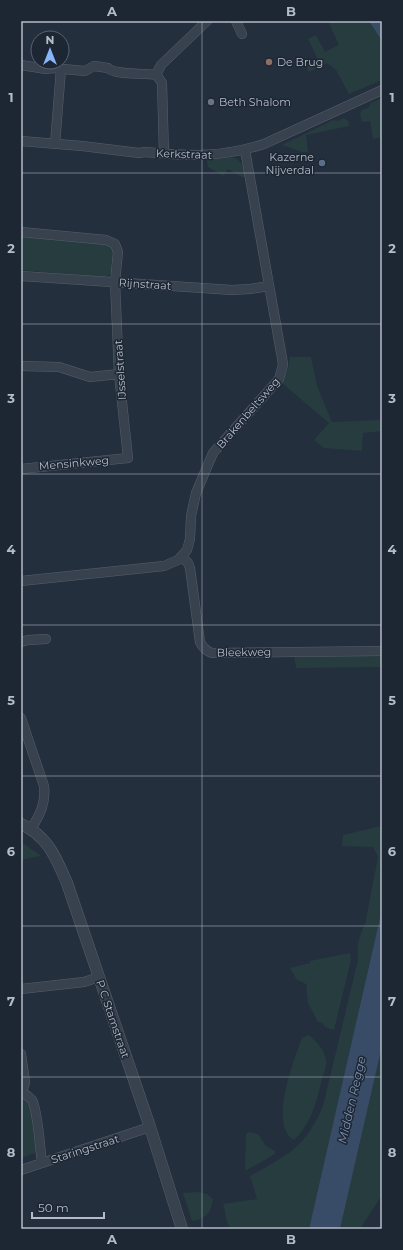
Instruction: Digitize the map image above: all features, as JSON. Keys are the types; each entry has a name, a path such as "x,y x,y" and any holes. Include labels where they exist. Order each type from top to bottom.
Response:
{"street":[{"path":"236,21 242,34"},
{"path":"156,75 161,65 205,22"},
{"path":"70,70 85,71 94,66 108,68 118,72 156,75 162,83 164,154"},
{"path":"55,144 61,70"},
{"name":"Kerkstraat","path":"21,141 139,153 145,152 201,156 246,150 278,138 382,90"},
{"name":"Brakenbeltsweg","path":"182,557 187,550 190,539 191,516 196,493 213,453 276,383 281,373 282,358 246,150"},
{"name":"IJsselstraat","path":"21,232 106,240 112,242 116,246 118,252 115,282 119,374 128,458"},
{"name":"Rijnstraat","path":"21,276 232,290 269,286"},
{"path":"21,366 59,367 90,377 119,374"},
{"name":"Mensinkweg","path":"21,469 128,458"},
{"path":"21,581 164,566 174,563 182,557"},
{"name":"Bleekweg","path":"182,557 189,566 200,642 204,649 208,652 382,650"},
{"path":"21,642 46,638"},
{"path":"21,718 45,793 43,809 31,829"},
{"name":"P C Stamstraat","path":"21,824 31,829 44,841 54,854 67,883 150,1127 182,1229"},
{"path":"21,989 84,982 99,977"},
{"path":"21,1054 24,1082 22,1092 29,1097 33,1103 42,1163"},
{"name":"Staringstraat","path":"21,1170 150,1127"}],"green space":[{"path":"328,21 369,21 382,41 382,80 349,94 336,70 327,63 309,72 306,66 318,60 308,39 316,35 325,52 339,45"},
{"path":"382,98 382,137 373,139 370,121 362,122 360,114 362,110 368,108 371,103"},
{"path":"344,118 349,122 349,126 306,135 308,152 302,152 282,145 333,120 338,121"},
{"path":"229,157 240,161 246,177 242,177 228,169 223,176 208,167 207,160"},
{"path":"21,236 105,243 114,250 113,270 104,278 21,270"},
{"path":"290,357 311,357 317,386 332,422 382,420 382,431 363,433 362,451 324,448 314,440 329,423 282,383 288,368"},
{"path":"382,654 382,667 296,668 294,655"},
{"path":"382,826 382,909 309,1229 231,1229 223,1204 257,1199 250,1176 275,1162 302,1141 309,1132 323,1106 358,960 358,942 365,924 378,857 373,847 342,846 343,835"},
{"path":"21,842 40,855 40,856 21,860"},
{"path":"350,953 351,960 334,1030 325,1027 323,1023 318,1022 308,1003 306,984 297,980 290,968 310,963 310,961"},
{"path":"309,1035 322,1049 326,1060 326,1065 312,1112 305,1127 294,1140 287,1132 283,1121 285,1092 302,1038"},
{"path":"382,1046 382,1195 360,1229 340,1229"},
{"path":"21,1098 27,1099 31,1103 38,1152 21,1158"},
{"path":"249,1132 258,1134 266,1146 275,1151 275,1154 245,1171 246,1134"},
{"path":"197,1192 207,1194 213,1199 209,1212 201,1219 192,1221 183,1193"}],"water":[{"path":"369,21 382,21 382,41"},
{"name":"Midden Regge","path":"382,909 382,1046 340,1229 309,1229"}],"place":[{"name":"De Brug","path":"269,62"},
{"name":"Beth Shalom","path":"211,102"},
{"name":"Kazerne Nijverdal","path":"322,163"}]}
